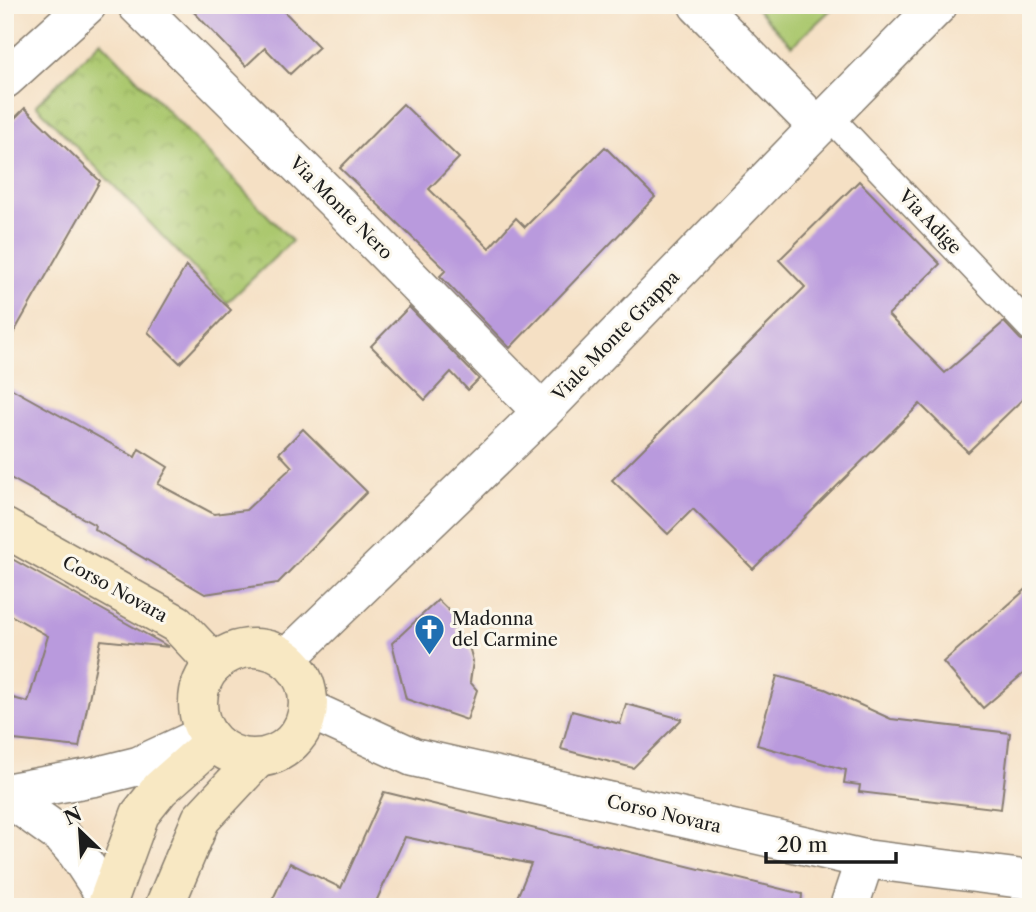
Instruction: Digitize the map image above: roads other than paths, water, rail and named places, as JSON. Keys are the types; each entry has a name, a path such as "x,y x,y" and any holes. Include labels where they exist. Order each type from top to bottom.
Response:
{"main road":[{"name":"Corso Novara","path":"5,528 177,624 215,664"},
{"path":"250,648 269,650 286,659 304,681 308,695 303,728 291,743 275,754 257,759 226,752 210,738 200,720 198,705 205,675 231,653 250,648"},
{"path":"107,904 140,814 160,789 210,738"},
{"path":"164,907 201,819 257,759"}],"street":[{"path":"5,79 87,5"},
{"name":"Via Monte Nero","path":"137,5 339,205 542,412"},
{"path":"698,5 823,122"},
{"name":"Viale Monte Grappa","path":"286,659 542,412 938,5"},
{"name":"Corso Novara","path":"308,709 413,757 864,859 1031,880"},
{"path":"5,794 138,766 210,738"},
{"path":"5,794 62,836 77,853 107,904"},
{"path":"849,907 864,859"}],"lane":[{"name":"Via Adige","path":"823,122 1031,328"}],"place":[{"name":"Madonna del Carmine","path":"429,656"}]}
